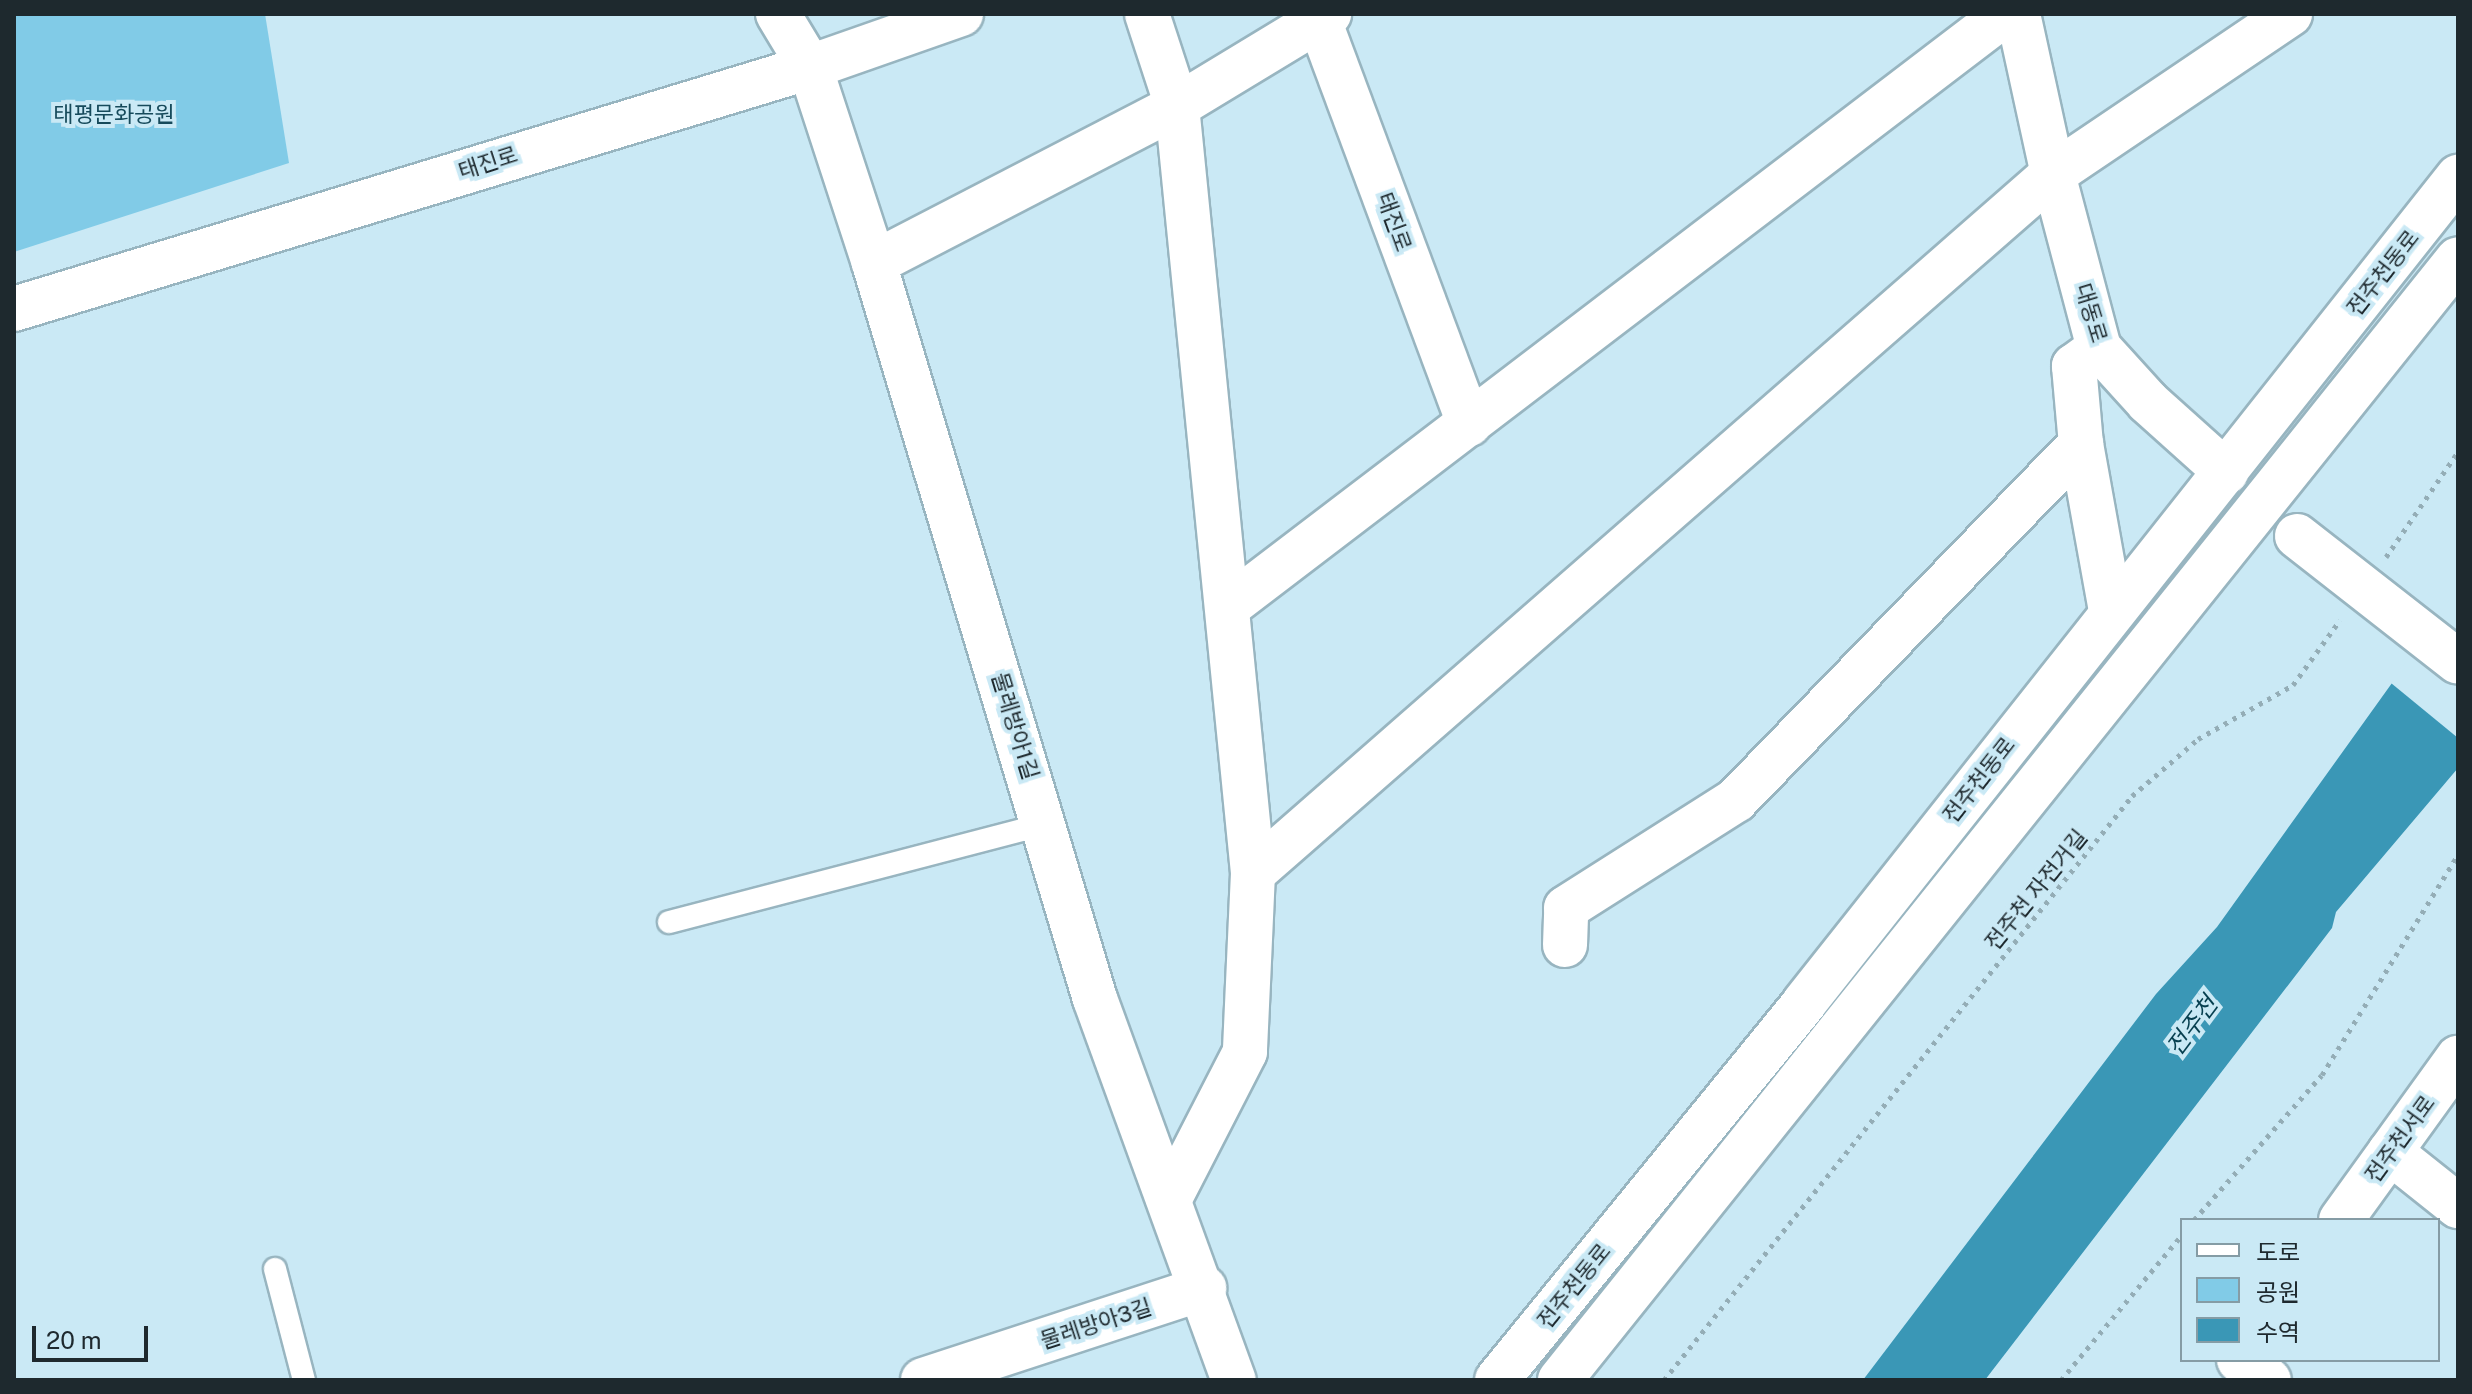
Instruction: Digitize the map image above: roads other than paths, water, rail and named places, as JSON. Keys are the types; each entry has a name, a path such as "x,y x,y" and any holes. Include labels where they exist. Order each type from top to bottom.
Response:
{"street":[{"name":"물레방아1길","path":"778,14 810,67 874,263 1045,824 1095,999 1204,1288 1234,1380"},
{"name":"태진로","path":"14,309 810,67 961,14"},
{"path":"1147,14 1177,106 1230,605 1253,873 1245,1052 1170,1198"},
{"path":"1230,605 2005,14"},
{"name":"대동로","path":"2018,14 2053,174 2099,348 2148,402 2263,507 2458,662"},
{"path":"1253,873 2053,174 2290,14"},
{"name":"태진로","path":"1324,17 1469,424"},
{"path":"874,263 1177,106 1324,17"},
{"name":"전주천동로","path":"1497,1380 1804,1003 2111,611 2226,472 2458,177"},
{"path":"1560,1380 2263,507 2458,259"},
{"path":"2099,348 2074,366 2081,444 2111,611"},
{"path":"1565,945 1566,908 1736,800 2081,444"},
{"name":"전주천서로","path":"2342,1218 2458,1058"},
{"path":"2390,1152 2458,1206"},
{"name":"물레방아3길","path":"923,1380 994,1370 1204,1288"},
{"path":"2222,1380 2236,1362"},
{"path":"2241,1362 2269,1380"}],"lane":[{"path":"669,922 1045,824"},
{"path":"275,1269 304,1380"}],"water":[{"name":"전주천","path":"2458,591 2458,768 2336,912 2332,928 1985,1380 1863,1380 2156,994 2217,927"}],"park label":[{"name":"태평문화공원","path":"114,115"}]}
